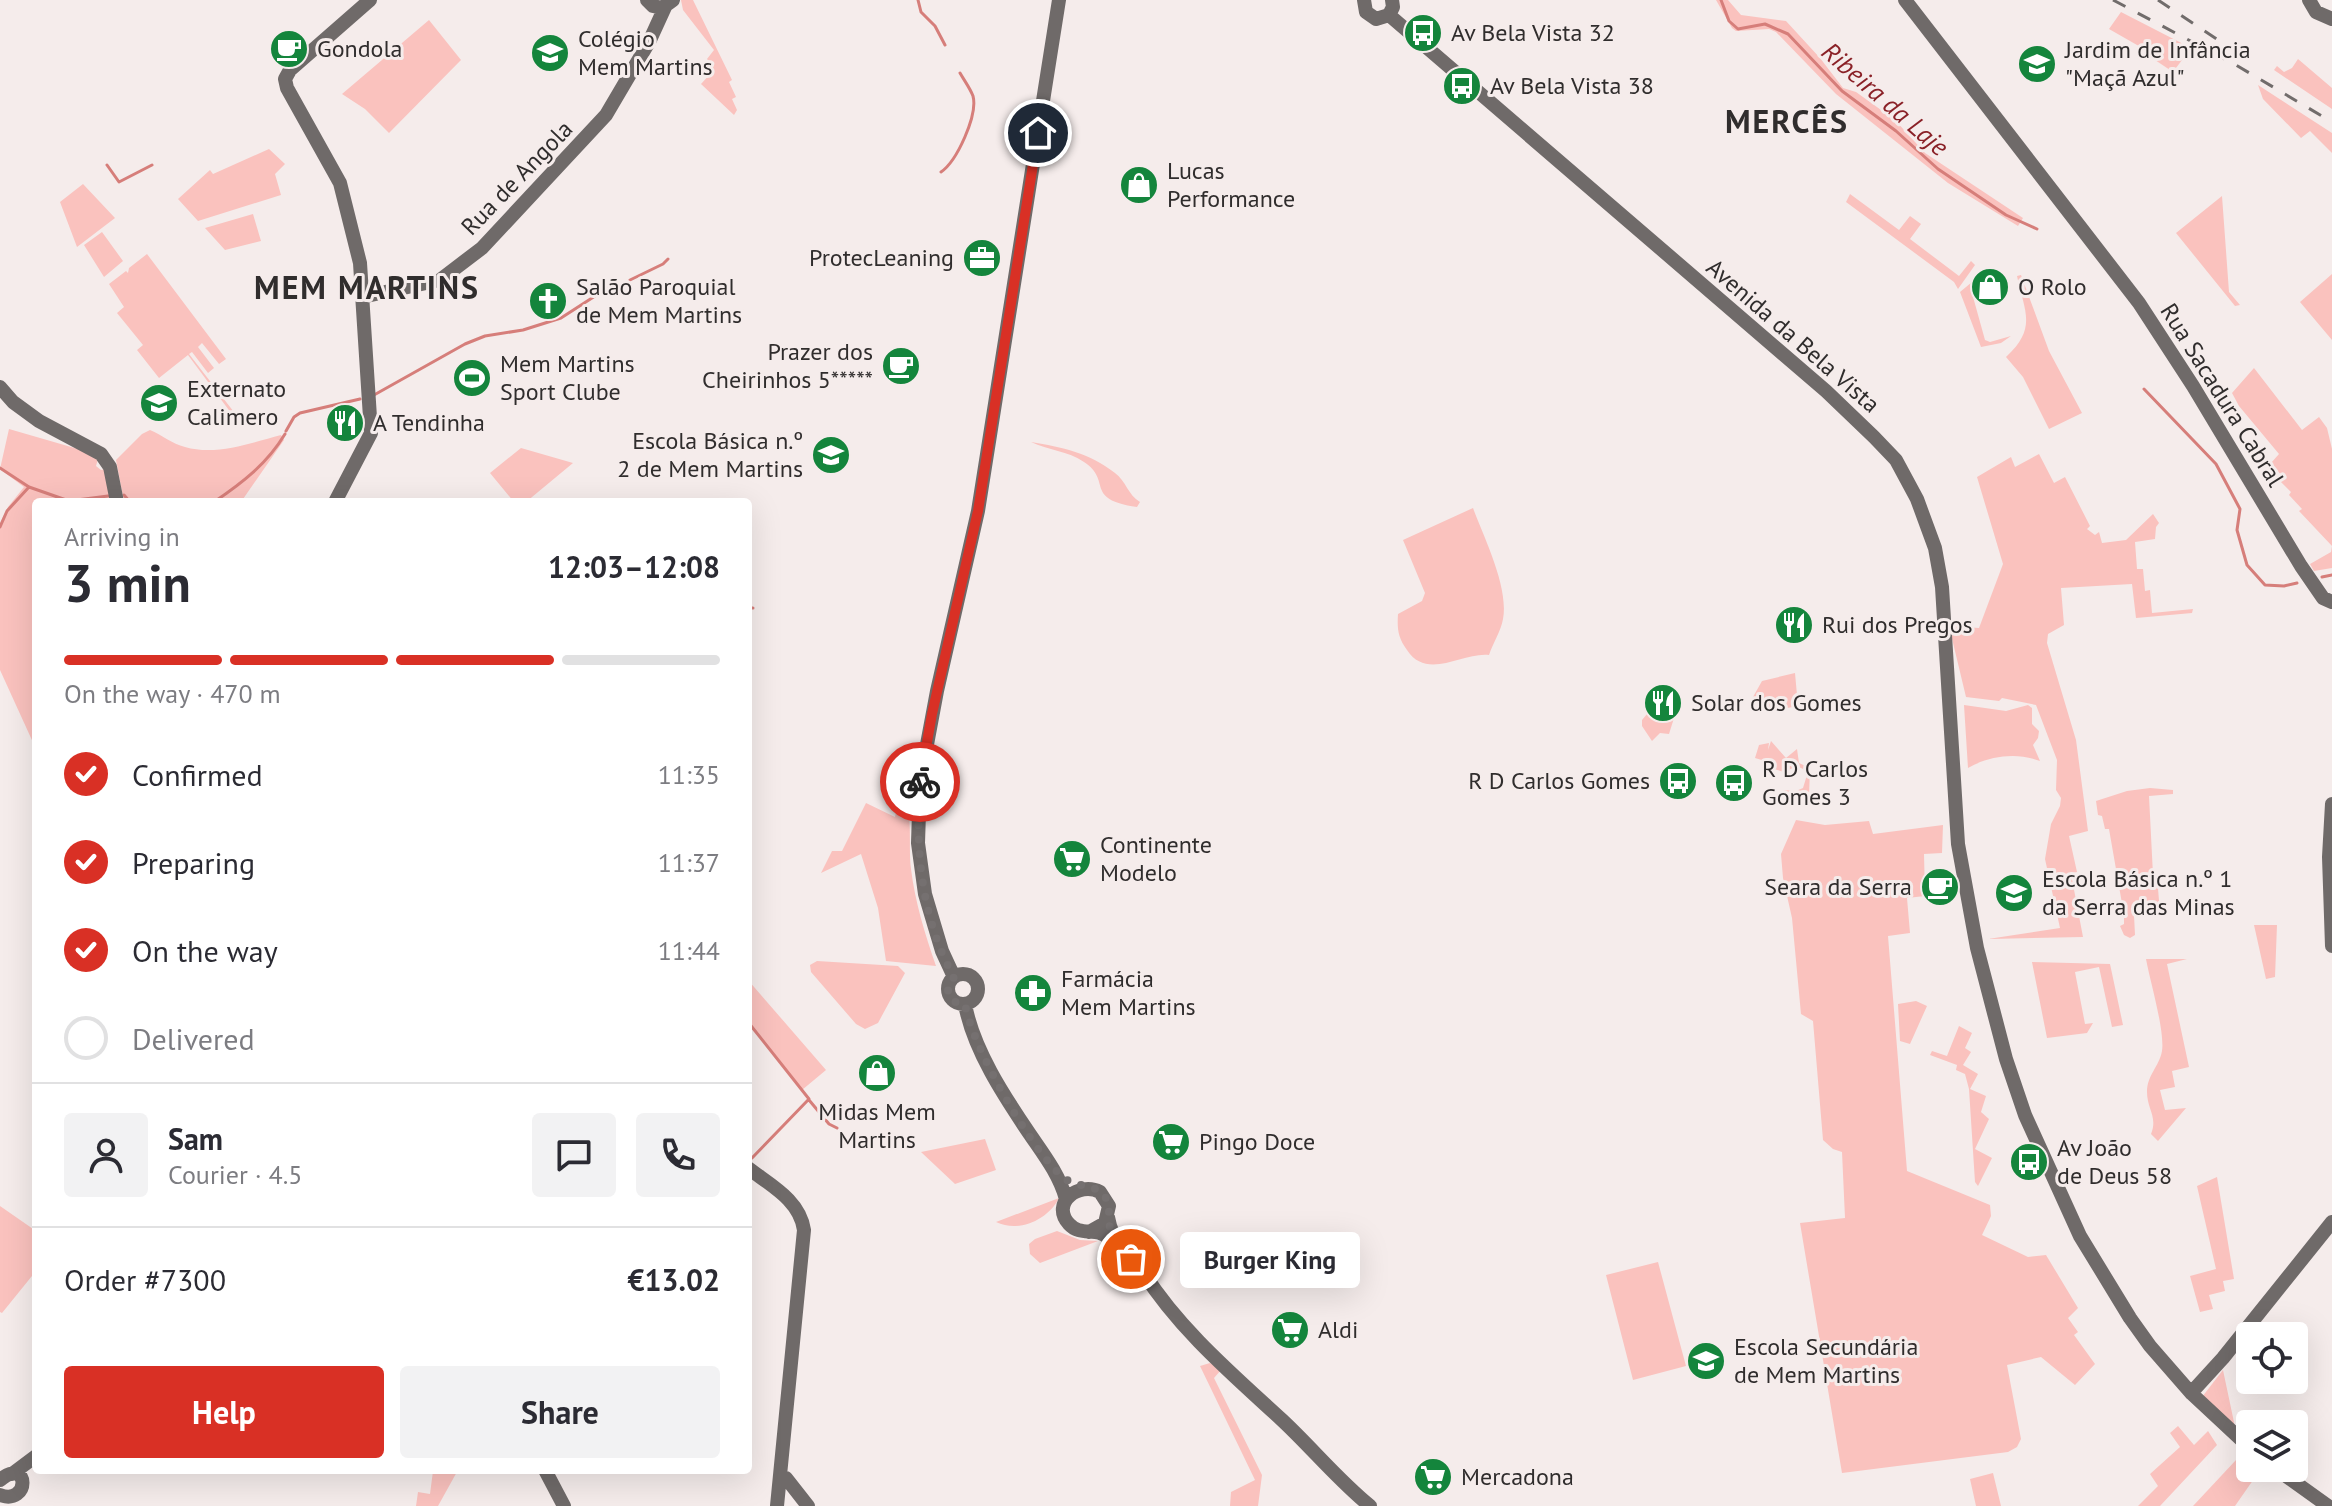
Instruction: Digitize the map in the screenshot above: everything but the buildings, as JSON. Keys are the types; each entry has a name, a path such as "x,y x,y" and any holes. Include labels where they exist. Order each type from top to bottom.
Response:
{"street":[{"path":"337,498 371,433 360,263 345,196 285,79 290,70 370,0"},
{"path":"954,977 946,963 925,894 918,843 920,782 937,691 978,511 1059,0"},
{"name":"Avenida da Bela Vista","path":"1364,0 1366,12 1372,18 1381,19 1390,7 1826,391 1896,460 1927,524 1935,548 1942,587 1958,844 1977,948 2006,1059 2030,1128 2080,1236 2150,1346 2191,1393 2236,1435"},
{"name":"Rua Sacadura Cabral","path":"1905,0 2139,303 2193,386 2301,566 2323,598 2332,602"},
{"path":"2310,0 2316,12 2332,19"},
{"path":"648,1 656,7 669,3"},
{"path":"648,1 655,29"},
{"name":"Rua de Angola","path":"362,297 437,281 482,248 603,119 669,3"},
{"path":"0,387 39,421 101,454 110,467 116,498"},
{"path":"2332,804 2329,873 2332,946"},
{"path":"967,974 977,983 976,997 965,1004 956,1003 949,996 948,986 954,977 967,974"},
{"path":"965,1004 992,1070 1053,1167 1065,1179 1095,1189 1104,1196 1109,1206 1112,1235 1155,1291 1262,1404 1282,1420 1341,1482 1370,1506"},
{"path":"1053,1167 1066,1199 1066,1219 1076,1229 1100,1233 1120,1246"},
{"path":"752,1171 788,1198 801,1215 804,1230 780,1506 792,1502 807,1506"},
{"path":"1066,1199 1083,1187"},
{"path":"1089,1232 1100,1227 1108,1217"},
{"path":"2191,1393 2223,1358 2332,1222"},
{"path":"2,1500 19,1497 12,1479 32,1461"},
{"path":"547,1474 564,1506"},
{"path":"781,1476 786,1478 807,1506"},
{"path":"2295,1482 2328,1506"}],"shaded area":[{"path":"681,0 693,0 732,80 729,82 736,97 732,99 737,110 734,115 701,84 711,73 712,65 707,59 714,50 683,10"},
{"path":"1716,0 1728,0 1741,15 1786,21 1843,88 1856,92 1895,120 1925,153 2023,218 2018,226 1948,183 1836,94 1776,32 1769,29 1736,31"},
{"path":"2121,12 2191,48 2173,72 2143,52 2144,49 2109,29"},
{"path":"429,20 461,60 389,133 365,109 342,94"},
{"path":"2298,59 2332,88 2332,109 2274,70 2277,66 2284,72 2292,68"},
{"path":"2258,85 2332,133 2332,153 2310,131 2301,138 2263,99"},
{"path":"269,149 285,164 275,174 281,195 198,221 178,199 210,170 213,174"},
{"path":"83,184 115,218 77,247 60,202"},
{"path":"1850,194 1899,230 1910,216 1921,224 1910,239 1959,276 1971,261 1975,265 1958,289 1954,282 1846,202"},
{"path":"2222,196 2229,292 2240,305 2235,306 2176,233"},
{"path":"253,214 261,241 225,250 205,228"},
{"path":"102,232 123,261 104,277 84,245"},
{"path":"147,254 226,359 219,364 202,343 198,347 214,368 208,373 192,352 189,354 237,416 234,417 188,355 159,378 137,350 143,345 117,313 124,307 109,284 126,271 128,273 129,268"},
{"path":"2332,274 2332,340 2300,302"},
{"path":"2021,275 2049,351 2082,413 2049,429 2023,377 2006,357 2016,347 2025,328 2025,310 2017,276"},
{"path":"1972,282 1970,286 1985,340 1990,342 2011,336 2001,343 1981,347 1960,292"},
{"path":"2254,368 2302,430 2319,417 2327,428 2332,449 2332,546 2299,511 2302,509 2289,495 2291,492 2279,480 2282,476 2271,463 2279,454 2232,393"},
{"path":"9,429 78,449 98,459 96,466 105,469 110,498 32,498 32,740 0,670 0,523 24,487 0,469"},
{"path":"150,430 176,444 209,450 281,435 284,440 244,498 123,498 116,460"},
{"path":"1031,442 1096,460 1119,476 1140,502 1137,507 1110,499 1101,489 1097,476 1084,462"},
{"path":"521,448 573,463 531,498 511,498 490,473"},
{"path":"2039,454 2054,483 2065,477 2090,526 2087,529 2095,535 2099,532 2102,543 2126,540 2153,514 2159,523 2155,539 2135,542 2137,569 2143,569 2145,591 2150,590 2152,613 2193,609 2192,613 2136,618 2132,584 2061,588 2064,625 2048,634 2047,643 2076,740 2088,831 2069,836 2077,872 2071,874 2083,937 1988,939 2060,928 2045,859 2051,824 2061,798 2056,790 2057,760 2036,705 2002,698 1999,701 1966,697 1949,626 1979,628 2003,564 1977,477 2011,457 2015,467"},
{"path":"1473,508 1499,578 1504,606 1502,624 1489,655 1446,663 1425,663 1415,659 1407,650 1399,633 1398,614 1422,601 1425,593 1403,540"},
{"path":"2332,546 2332,568 2314,571 2310,564 2331,552"},
{"path":"1795,673 1798,706 1767,712 1761,709 1753,697 1762,681"},
{"path":"1658,701 1674,718 1669,734 1660,733 1652,741 1642,726 1642,720"},
{"path":"1964,705 2006,711 2028,705 2032,708 2032,724 2039,731 2033,745 2040,761 2003,757 1968,768"},
{"path":"1771,741 1786,758 1797,749 1799,763 1810,768 1809,796 1800,800 1782,798 1783,790 1803,788 1807,775 1797,766 1784,772 1764,766 1765,761 1755,758 1759,745 1769,743 1768,750"},
{"path":"2150,788 2173,790 2173,794 2149,796 2153,875 2157,876 2160,913 2134,915 2135,935 2130,938 2124,935 2120,926 2124,924 2124,915 2109,829 2105,829 2102,816 2098,815 2096,801 2127,791"},
{"path":"901,789 908,807 915,894 936,966 886,961 878,908 861,854 821,873 832,851 842,851 866,803 895,817"},
{"path":"1796,820 1825,825 1869,821 1873,834 1943,825 1942,853 1924,854 1925,896 1907,898 1910,933 1888,936 1907,1171 1990,1205 1991,1216 1982,1235 2028,1257 2046,1255 2078,1308 2068,1318 2078,1332 2074,1335 2095,1364 2075,1385 2041,1357 2007,1365 2021,1439 2017,1447 2008,1452 1842,1473 1800,1223 1845,1218 1842,1152 1823,1140 1813,1021 1801,1014 1792,918 1783,878 1781,854"},
{"path":"2254,925 2277,925 2275,977 2266,979"},
{"path":"2146,959 2187,959 2167,964 2189,1067 2172,1071 2175,1087 2160,1090 2165,1110 2186,1108 2158,1141 2151,1134 2153,1118 2147,1092 2162,1051 2162,1042"},
{"path":"817,961 898,966 905,973 878,1023 865,1029 856,1024 811,972 810,965"},
{"path":"2032,962 2110,964 2123,1025 2112,1027 2099,967 2075,972 2085,1024 2093,1023 2087,1033 2047,1038"},
{"path":"752,985 826,1070 802,1090 752,1026"},
{"path":"1916,1001 1927,1006 1910,1044 1900,1041 1898,1004"},
{"path":"1959,1026 1972,1033 1965,1048 1971,1052 1963,1065 1978,1074 1970,1089 1986,1096 1981,1112 1989,1119 1975,1149 1992,1158 1978,1186 1975,1182 1969,1089 1965,1074 1956,1070 1957,1065 1930,1055 1932,1051 1947,1056"},
{"path":"985,1139 996,1170 955,1184 921,1152"},
{"path":"2217,1177 2234,1279 2223,1281 2225,1291 2209,1295 2213,1309 2200,1312 2190,1276 2216,1269 2197,1186"},
{"path":"1059,1198 1048,1213 1032,1222 1014,1226 996,1222"},
{"path":"0,1206 32,1228 32,1276 0,1312"},
{"path":"1057,1231 1080,1240 1098,1241 1040,1263 1030,1254 1029,1244"},
{"path":"1658,1262 1686,1366 1633,1380 1606,1275"},
{"path":"1210,1363 1221,1370 1214,1378 1262,1475 1258,1506 1230,1506 1231,1492 1255,1480 1200,1366"},
{"path":"2223,1370 2235,1427 2202,1397"},
{"path":"2178,1426 2194,1445 2208,1431 2217,1445 2160,1506 2138,1506 2158,1486 2150,1474 2180,1447 2170,1433"},
{"path":"2236,1460 2236,1482 2252,1482 2235,1506 2193,1506"},
{"path":"1993,1473 2001,1506 1976,1506 1970,1479"},
{"path":"433,1474 456,1474 438,1506 416,1506 418,1492 430,1494"}],"waterway":[{"path":"918,0 921,12 935,26 945,45"},
{"name":"Ribeira da Laje","path":"1721,0 1729,21 1738,29 1765,24 1788,34 1842,91 1896,131 1938,169 2006,215 2037,229"},
{"path":"941,172 959,148 974,104 960,73"},
{"path":"107,165 119,182 152,165"},
{"path":"630,280 668,259"},
{"path":"374,395 465,344 485,336 523,330 561,318 609,287"},
{"name":"Ribeira da Laje","path":"2144,389 2216,464 2240,509 2237,530 2247,565 2265,585 2297,583"},
{"path":"286,431 300,413 360,399"},
{"path":"220,498 253,472 285,434"},
{"path":"0,468 29,487 60,498"},
{"path":"0,527 7,511 29,487"},
{"path":"92,498 108,496"},
{"path":"2322,577 2332,575"},
{"path":"752,1027 809,1099 752,1158"},
{"path":"809,1100 829,1124 837,1128"}],"railway":[{"path":"2113,0 2236,65 2332,122"},
{"path":"2158,0 2248,60"}],"way so far":[{"path":"920,782 918,843 932,922 954,977 948,986 949,996 956,1003 965,1004 980,1047 1002,1090 1053,1167 1065,1179 1095,1189 1104,1196 1109,1206 1112,1235 1131,1259"}],"place":[{"name":"Av Bela Vista 32","path":"1423,33"},
{"name":"Gondola","path":"289,49"},
{"name":"Colégio Mem Martins","path":"550,53"},
{"name":"Jardim de Infância \"Maçã Azul\"","path":"2037,64"},
{"name":"Av Bela Vista 38","path":"1462,86"},
{"name":"Lucas Performance","path":"1139,185"},
{"name":"ProtecLeaning","path":"982,258"},
{"name":"O Rolo","path":"1990,287"},
{"name":"Salão Paroquial de Mem Martins","path":"548,301"},
{"name":"Prazer dos Cheirinhos 5*****","path":"901,366"},
{"name":"Mem Martins Sport Clube","path":"472,378"},
{"name":"Externato Calimero","path":"159,403"},
{"name":"A Tendinha","path":"345,423"},
{"name":"Escola Básica n.º 2 de Mem Martins","path":"831,455"},
{"name":"Rui dos Pregos","path":"1794,625"},
{"name":"Solar dos Gomes","path":"1663,703"},
{"name":"R D Carlos Gomes","path":"1678,781"},
{"name":"R D Carlos Gomes 3","path":"1734,783"},
{"name":"Continente Modelo","path":"1072,859"},
{"name":"Seara da Serra","path":"1940,887"},
{"name":"Escola Básica n.º 1 da Serra das Minas","path":"2014,893"},
{"name":"Farmácia Mem Martins","path":"1033,993"},
{"name":"Midas Mem Martins","path":"877,1073"},
{"name":"Pingo Doce","path":"1171,1142"},
{"name":"Av João de Deus 58","path":"2029,1162"},
{"name":"Burger King","path":"1131,1259"},
{"name":"Aldi","path":"1290,1330"},
{"name":"Escola Secundária de Mem Martins","path":"1706,1361"},
{"name":"Mercadona","path":"1433,1477"}],"district":[{"name":"MERCÊS","path":"1787,122"},
{"name":"MEM MARTINS","path":"367,288"}],"route":[{"path":"920,782 927,737 978,511 1038,133"}]}
